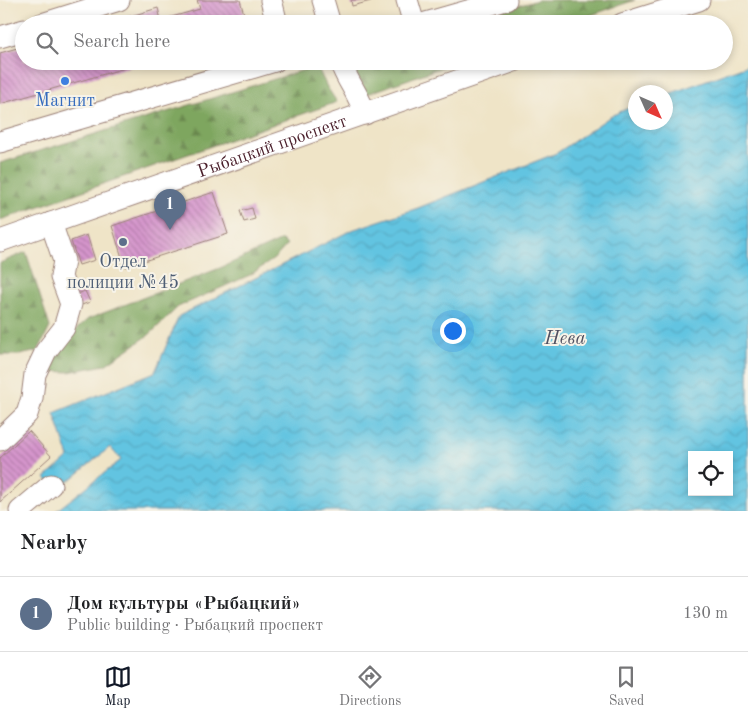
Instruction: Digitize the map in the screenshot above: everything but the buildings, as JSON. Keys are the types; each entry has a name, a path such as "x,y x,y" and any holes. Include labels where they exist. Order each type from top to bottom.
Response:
{"street":[{"path":"71,15 120,0"},
{"path":"271,0 275,15"},
{"path":"323,0 327,15"},
{"path":"408,0 412,15"},
{"path":"454,15 506,0"},
{"path":"648,15 700,0"},
{"path":"0,37 15,33"},
{"path":"0,142 244,70"},
{"path":"343,70 360,99 365,114"},
{"name":"Рыбацкий проспект","path":"0,241 489,70"},
{"path":"0,440 27,414 36,374 46,351 64,328 71,304 61,277 64,262 51,223"},
{"path":"20,511 51,485"}],"green space":[{"path":"538,0 635,0 591,15 487,15"},
{"path":"304,70 319,70 337,102 0,220 0,163"},
{"path":"354,70 434,70 367,94"},
{"path":"282,240 287,245 274,259 250,275 178,307 149,335 105,365 69,372 46,371 59,345 88,319 220,268"},
{"path":"26,252 50,327 38,351 20,355 0,355 0,263"}],"water":[{"name":"Нева","path":"748,65 748,511 56,511 121,460 110,447 57,491 45,478 69,457 54,413 155,372 179,316 352,230 418,208 557,153 611,116 628,108 628,130 673,130 673,92"}],"place":[{"name":"Магнит","path":"65,81"},
{"name":"Дом культуры «Рыбацкий»","path":"170,230"},
{"name":"Отдел полиции №45","path":"123,242"}]}
